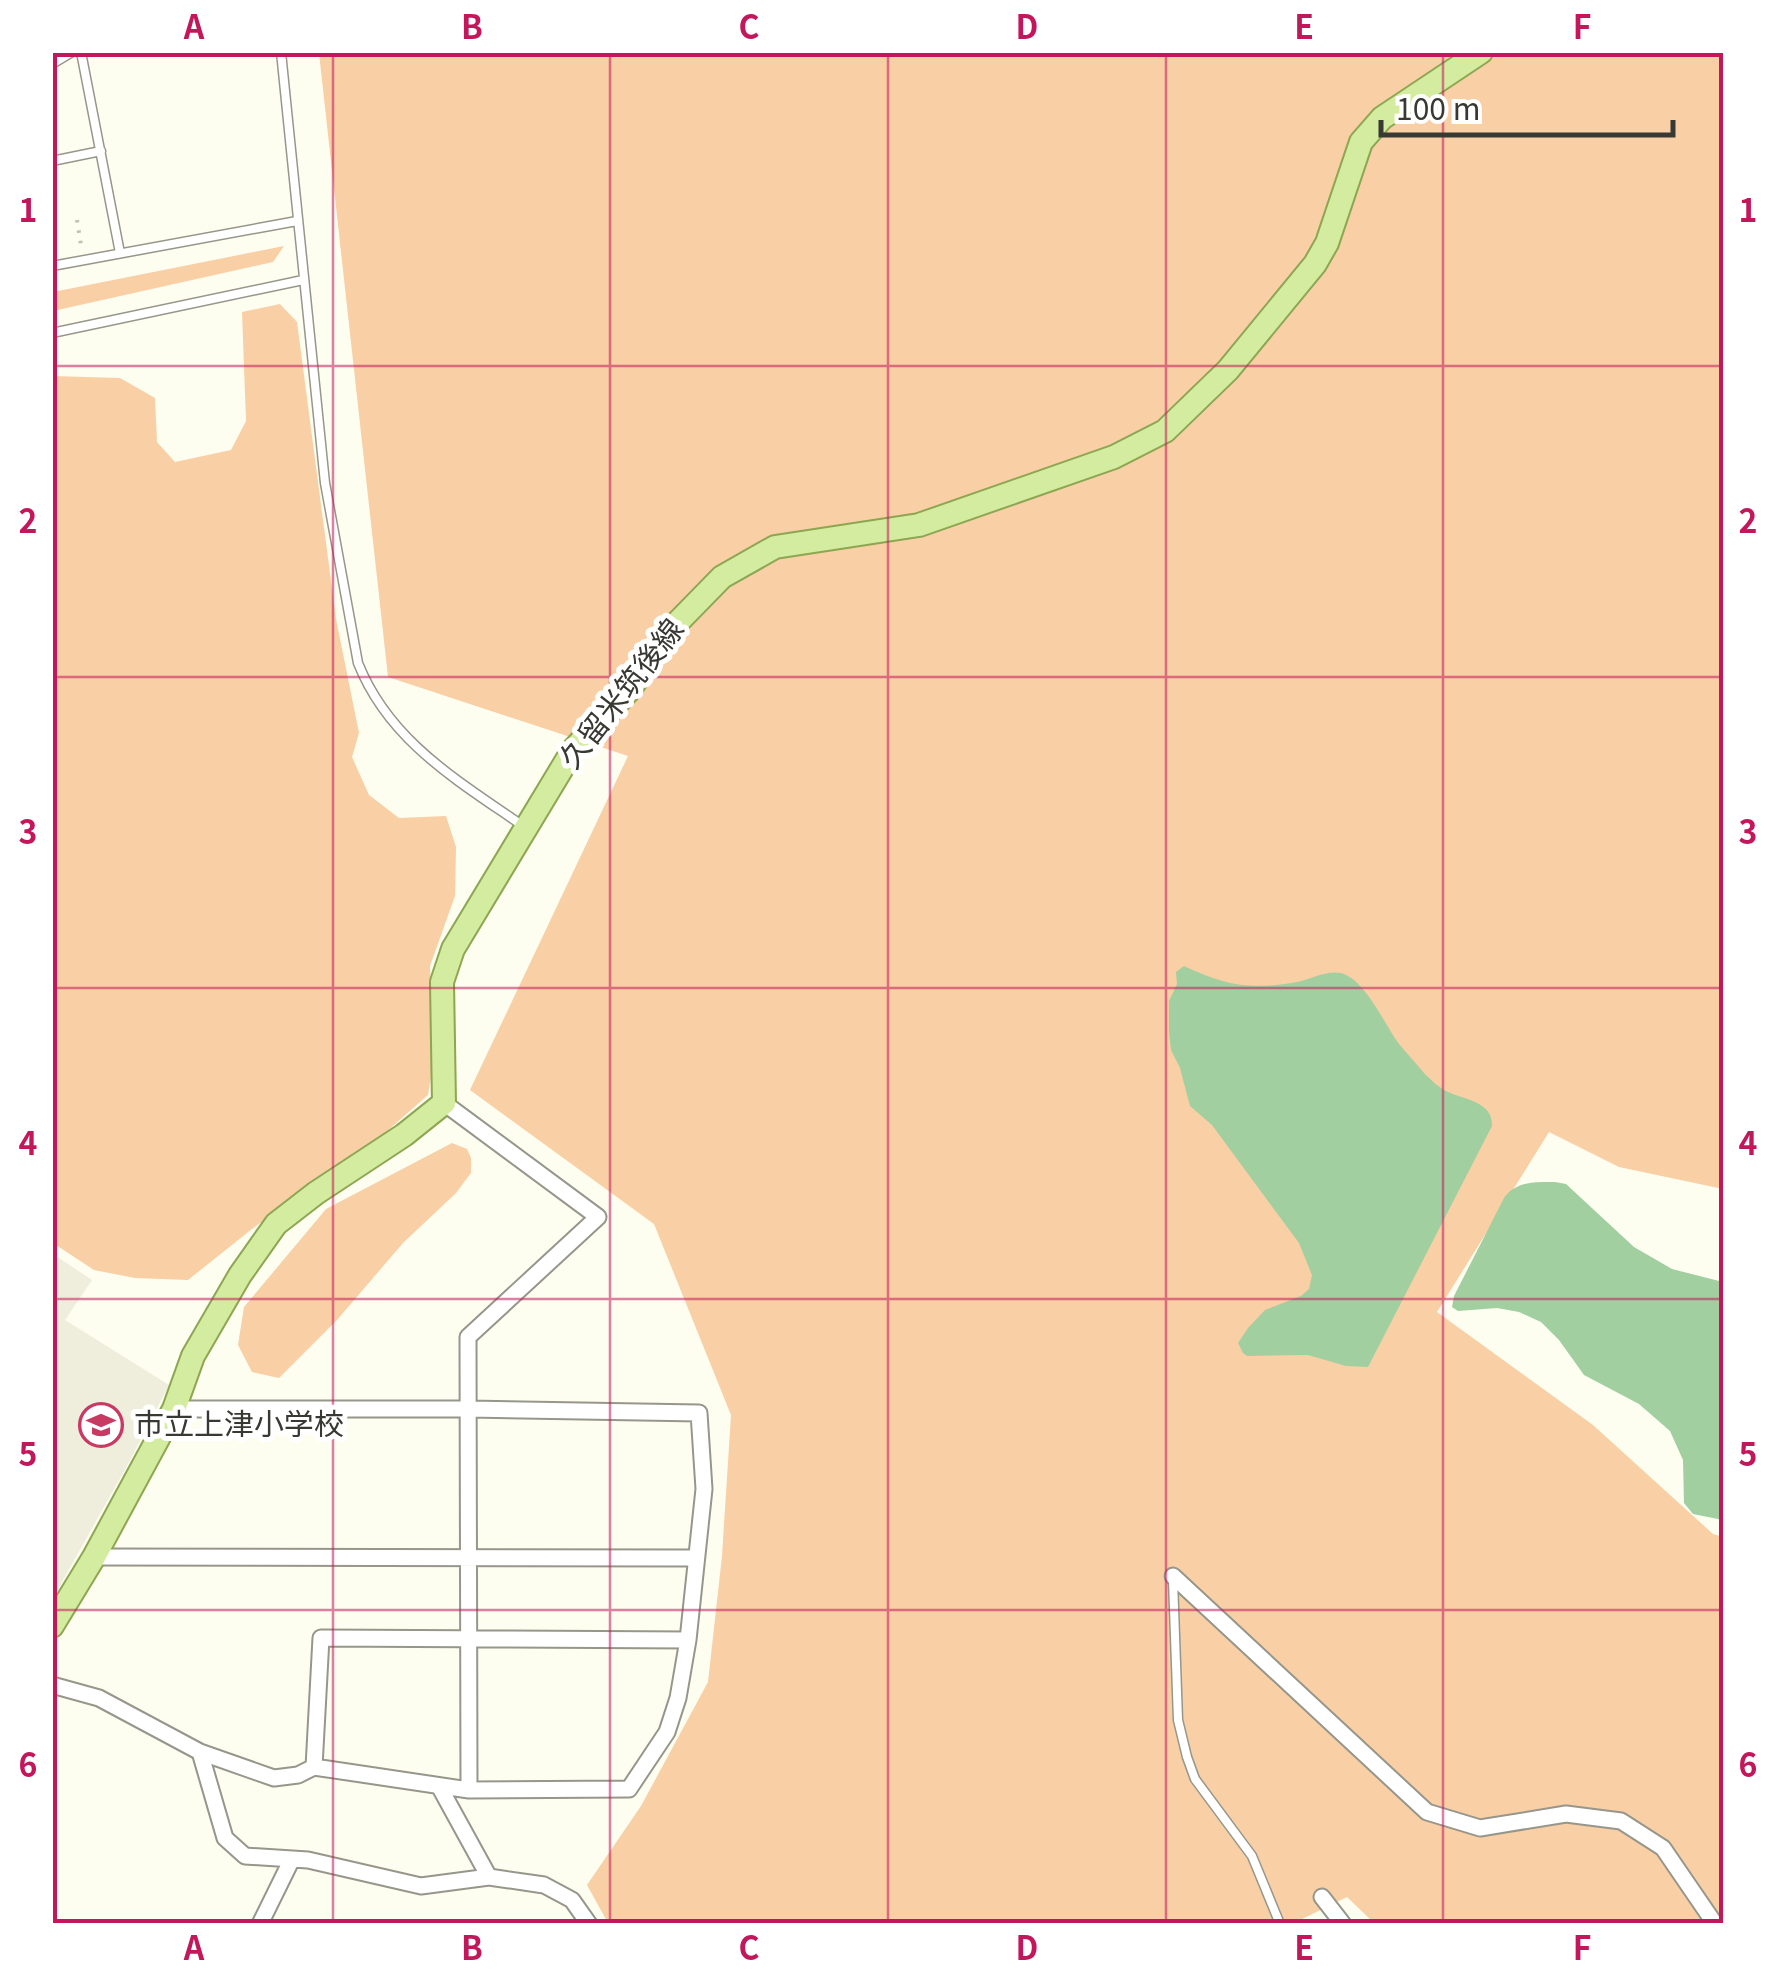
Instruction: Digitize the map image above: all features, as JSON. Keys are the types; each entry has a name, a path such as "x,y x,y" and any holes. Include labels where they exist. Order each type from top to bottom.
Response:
{"main road":[{"name":"久留米筑後線","path":"444,1103 442,982 453,950 574,750 630,689 676,624 722,577 775,548 920,525 1114,457 1165,431 1228,370 1315,264 1327,242 1361,142 1382,118 1480,52"},
{"path":"52,1626 174,1409 193,1356 240,1275 276,1224 444,1103"}],"street":[{"path":"444,1103 598,1217 468,1337 469,1790"},
{"path":"52,1685 98,1698 200,1752 274,1778 298,1775 314,1767 469,1790 629,1789 667,1732 678,1698 688,1640 704,1489 699,1412 174,1409"},
{"path":"94,1556 692,1558"},
{"path":"1172,1576 1428,1812 1480,1828 1566,1814 1621,1821 1662,1848 1715,1924"},
{"path":"314,1767 321,1638 688,1640"},
{"path":"200,1752 225,1838 245,1856 308,1860 421,1886 489,1877 544,1885 572,1900 589,1924"},
{"path":"439,1786 489,1877"},
{"path":"260,1924 292,1859"},
{"path":"1322,1897 1343,1924"}],"lane":[{"path":"52,64 72,52"},
{"path":"81,52 120,253"},
{"path":"280,52 325,483 358,662 367,685 394,725 436,765 526,828"},
{"path":"52,161 101,151"},
{"path":"52,266 297,221"},
{"path":"52,333 303,280"},
{"path":"1172,1576 1178,1720 1187,1756 1195,1780 1252,1856 1280,1924"}],"path":[{"path":"76,220 84,260"}],"shaded area":[{"path":"319,53 1723,53 1723,1189 1619,1167 1549,1132 1437,1312 1593,1425 1713,1534 1723,1537 1723,1923 1374,1923 1347,1897 1292,1924 608,1923 587,1885 641,1806 708,1682 722,1556 731,1415 654,1224 470,1090 628,756 388,677"},
{"path":"284,246 273,262 53,311 53,292"},
{"path":"280,304 297,322 336,619 359,733 352,757 369,795 399,818 446,816 456,847 455,896 430,966 434,1059 428,1095 386,1132 188,1280 135,1278 94,1270 53,1243 52,376 120,378 155,398 157,442 175,462 231,450 246,421 242,312"},
{"path":"1184,966 1226,982 1252,986 1297,982 1330,973 1350,977 1366,993 1399,1044 1435,1084 1483,1107 1491,1118 1492,1126 1368,1367 1346,1366 1308,1355 1247,1356 1238,1343 1265,1310 1309,1289 1312,1275 1299,1243 1212,1125 1190,1106 1169,1032 1169,1001 1177,984 1176,972"},
{"path":"452,1143 467,1149 471,1158 471,1173 456,1193 403,1243 337,1320 279,1378 252,1372 238,1345 244,1307 326,1209"},
{"path":"1566,1184 1634,1247 1672,1269 1723,1282 1723,1520 1693,1514 1684,1503 1683,1460 1670,1431 1639,1404 1584,1375 1541,1322 1497,1308 1458,1311 1452,1307 1504,1198 1520,1185"},
{"name":"市立上津小学校","path":"53,1254 92,1280 65,1320 169,1385 53,1598"}],"place":[{"name":"市立上津小学校","path":"101,1425"}]}
